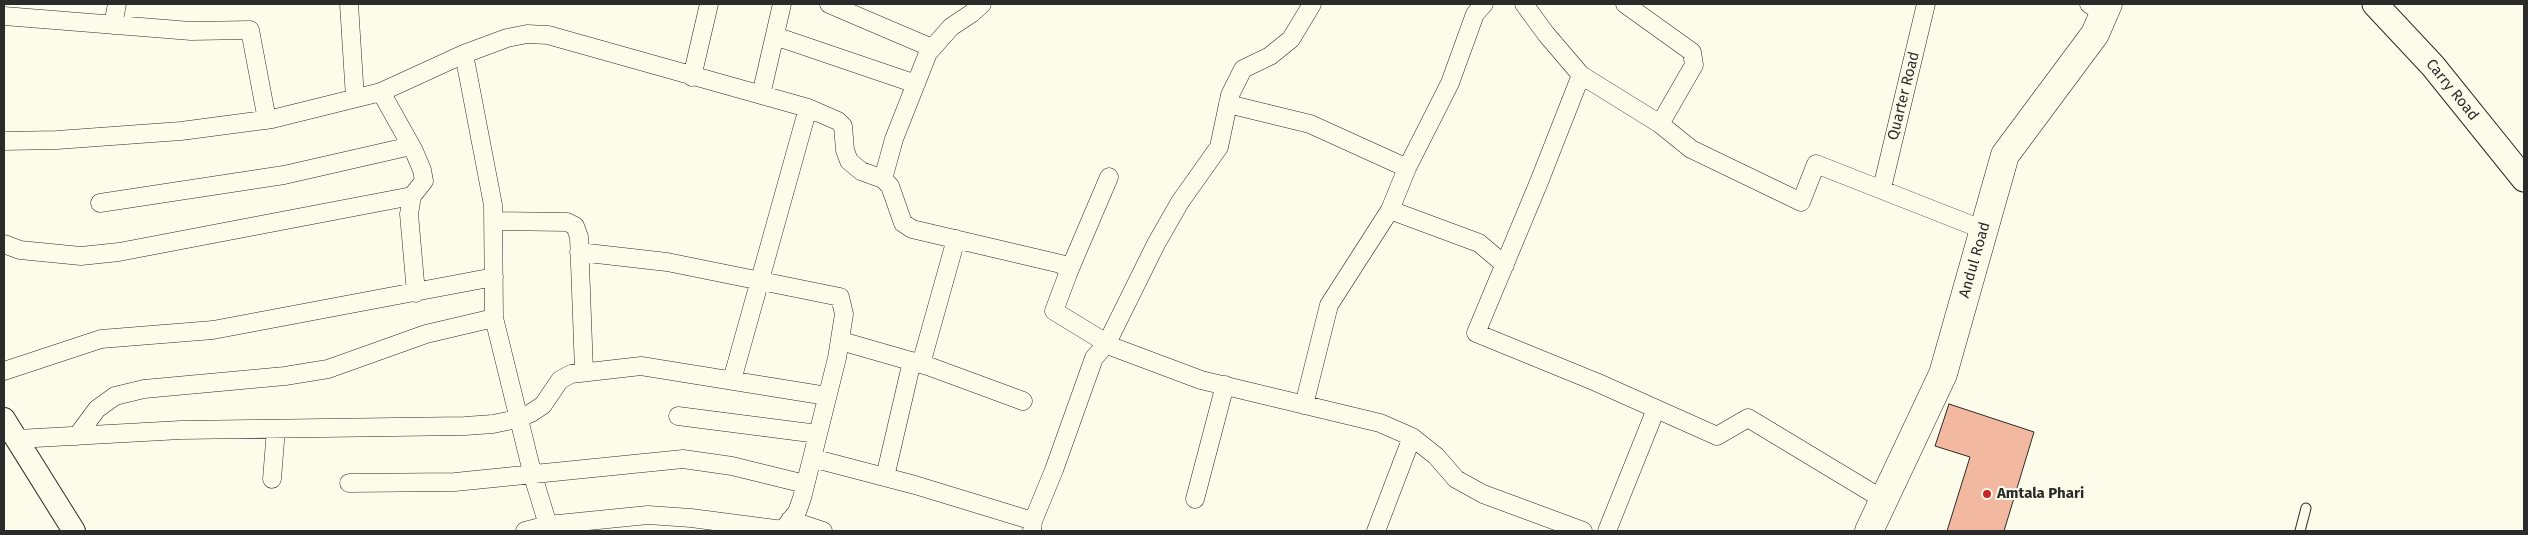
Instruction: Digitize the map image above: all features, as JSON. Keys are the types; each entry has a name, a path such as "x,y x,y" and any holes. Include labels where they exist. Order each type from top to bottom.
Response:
{"main road":[{"name":"Carry Road","path":"2375,4 2433,66 2524,179"},
{"name":"Andul Road","path":"1869,531 1943,374 2005,156 2095,34 2100,7"}],"street":[{"path":"113,25 117,4"},
{"path":"349,4 355,98"},
{"path":"692,77 709,4"},
{"path":"761,95 782,4"},
{"path":"829,4 932,48"},
{"path":"883,179 894,139 928,53 950,27 982,4"},
{"path":"812,458 885,477 1033,526 1094,358 1107,343 1180,202 1219,147 1228,104 1242,69 1270,56 1292,38 1312,4"},
{"path":"1304,405 1329,305 1390,210 1407,168 1450,83 1475,14 1484,4"},
{"path":"1524,4 1546,34 1581,74 1660,124 1691,149 1801,202 1816,164 1882,188 1984,230"},
{"path":"1625,4 1692,52 1694,65 1660,124"},
{"name":"Quarter Road","path":"1882,188 1926,4"},
{"path":"4,16 191,31 250,30 267,120"},
{"path":"4,141 57,140 181,131 267,120 381,92 464,54 507,38 527,34 548,36 808,108 838,120 842,126 845,150 850,161 861,171 883,179 890,186 903,223 912,229 1061,264 1069,271"},
{"path":"775,36 916,84"},
{"path":"464,54 489,179 494,222 494,318 533,476 551,528"},
{"path":"1581,74 1476,333 1717,436 1748,418 1884,500"},
{"path":"381,92 411,146 422,170 424,181 412,196 408,214 416,293"},
{"path":"1228,104 1310,124 1407,168"},
{"path":"732,380 808,108"},
{"path":"100,203 284,175 411,146"},
{"path":"1109,178 1054,311 1107,343 1201,380 1380,423 1412,437 1436,456 1456,478 1483,494 1583,531"},
{"path":"4,244 20,250 81,256 118,252 412,196"},
{"path":"1390,210 1479,243 1505,265"},
{"path":"494,222 567,222 575,226 579,237 584,371"},
{"path":"885,477 917,363 956,239"},
{"path":"579,252 667,262 840,296 844,314 841,341 797,512 785,527"},
{"path":"4,371 101,338 213,330 494,277"},
{"path":"77,436 97,408 115,396 144,389 285,376 328,369 426,334 494,318"},
{"path":"841,341 917,363 1023,401"},
{"path":"17,439 181,430 465,426 518,419 543,405 560,380 571,374 640,366 827,396"},
{"path":"1195,499 1225,385"},
{"path":"1607,531 1656,409"},
{"path":"678,416 818,434"},
{"path":"4,419 74,531"},
{"path":"272,478 276,429"},
{"path":"1376,531 1412,437"},
{"path":"349,483 455,482 533,476 638,462 683,459 732,466 805,484"},
{"path":"525,531 648,515 823,531"}],"lane":[{"path":"2300,531 2306,508"}],"building":[{"name":"Amtala Phari","path":"1949,404 2034,432 2004,531 1947,531 1970,457 1935,446"}],"place":[{"name":"Amtala Phari","path":"1987,494"}]}
